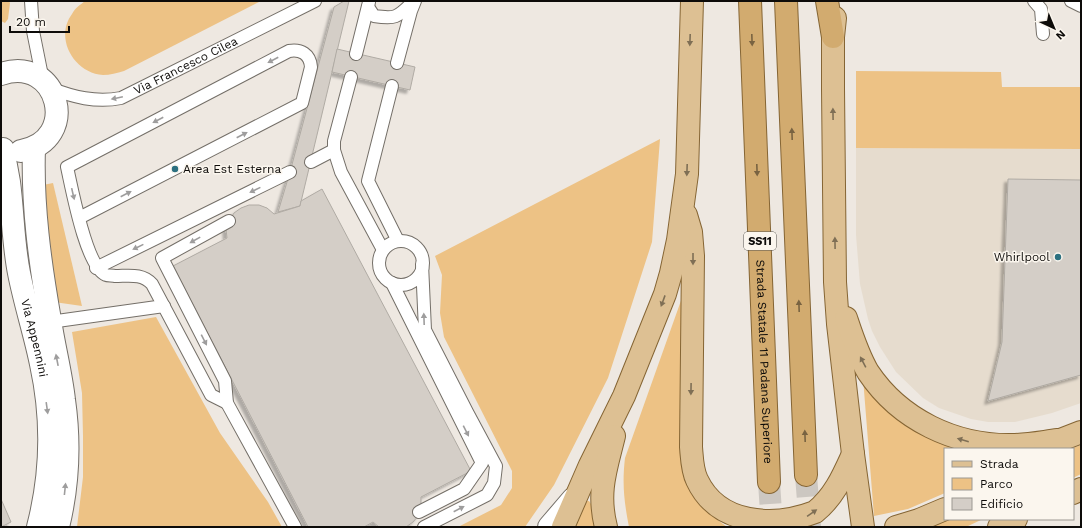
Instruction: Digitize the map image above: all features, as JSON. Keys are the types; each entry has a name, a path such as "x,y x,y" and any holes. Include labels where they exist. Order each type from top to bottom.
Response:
{"highway":[{"name":"Strada Statale 11 Padana Superiore","path":"750,1 769,482"},
{"path":"786,1 806,475"},
{"path":"827,1 833,37"}],"main road":[{"path":"563,527 575,496 624,396 665,294 674,263 687,174 692,1"},
{"path":"837,1 833,37 835,282 838,324 863,527"},
{"path":"683,208 690,224 693,247 690,447 694,471 703,490 722,512 740,522 756,526 773,527 792,524 811,514 826,501 838,486 853,454"},
{"path":"835,282 852,335 864,364 881,388 898,406 912,417 935,430 976,443 1011,445 1058,440"},
{"path":"606,527 602,505 602,490 624,396"},
{"path":"1040,448 1081,432"},
{"path":"896,527 919,520 944,509"},
{"path":"999,527 1014,520"}],"street":[{"path":"2,149 20,152 34,148 46,139 54,126 57,110 55,97 47,84 29,73 6,69"},
{"name":"Via Appennini","path":"34,148 33,180 42,277 60,371 67,432 65,491 58,527"},
{"name":"Via Appennini","path":"2,149 9,182 14,241 19,272 41,365 49,422 50,450 48,477 38,527"},
{"path":"549,527 575,496"}],"lane":[{"path":"31,1 34,31 47,84"},
{"name":"Via Francesco Cilea","path":"47,84 67,95 96,100 121,98 315,1"},
{"path":"368,4 374,16 390,18 401,14 414,1"},
{"path":"397,63 414,1"},
{"path":"1034,1 1041,9 1043,34"},
{"path":"1071,1 1081,6"},
{"path":"356,54 368,4"},
{"path":"79,218 302,103 311,67 311,61 308,57 299,51 289,51 67,167 79,218 96,268 106,275 142,277 152,284 211,395 227,403"},
{"path":"351,77 334,141 334,150 341,172 383,250"},
{"path":"392,86 368,181 398,241"},
{"path":"311,162 334,150"},
{"path":"96,268 290,172"},
{"path":"229,221 162,258 225,381 227,403 295,527"},
{"path":"422,264 421,271 417,278 409,283 401,285 386,280 380,269 380,256 383,250 390,244 398,241 410,243 421,255 422,264 425,330 466,412 496,466 494,483 487,495 424,527"},
{"path":"392,283 482,463 464,489 419,512"},
{"path":"50,322 164,306"}],"shaded area":[{"path":"856,148 1081,149 1081,403 1052,413 1015,422 988,422 971,419 939,408 923,398 896,372 872,331 860,284 856,235"}],"green space":[{"path":"1,1 9,1 10,3 8,19 5,23 1,21"},
{"path":"85,1 261,1 124,71 103,75 93,73 83,68 70,53 66,43 65,33 67,23 75,10"},
{"path":"856,71 1001,72 1002,87 1081,87 1081,149 856,148"},
{"path":"660,139 652,242 608,378 554,485 525,527 458,527 501,505 512,488 512,471 444,337 440,313 442,275 435,256"},
{"path":"53,183 82,306 54,302 43,185"},
{"path":"683,295 697,499 705,510 727,527 629,527 624,492 625,458"},
{"path":"156,317 220,433 268,502 282,527 77,527 83,477 82,393 72,332"},
{"path":"863,378 912,428 928,438 957,448 944,448 944,493 908,509 874,516"},
{"path":"1081,445 1081,474 1074,478 1074,448 1073,448"},
{"path":"586,501 589,501 591,504 596,527 574,527"},
{"path":"944,520 981,520 966,527 929,527"}],"building":[{"path":"344,1 349,1 300,206 278,212 334,7"},
{"path":"337,49 415,67 410,90 332,72"},
{"path":"1008,179 1081,180 1081,375 988,401 1002,342"},
{"path":"322,189 471,471 421,497 419,515 406,527 379,527 373,522 364,527 308,527 173,266 227,238 226,229 229,221 234,213 241,208 249,205 259,205 267,208 274,214 300,206 301,201"},
{"path":"1,499 11,522 1,527"}],"tunnel":[{"path":"806,475 810,527"},
{"path":"769,482 772,527"}],"place":[{"name":"Area Est Esterna","path":"175,169"},
{"name":"Whirlpool","path":"1058,257"}]}
